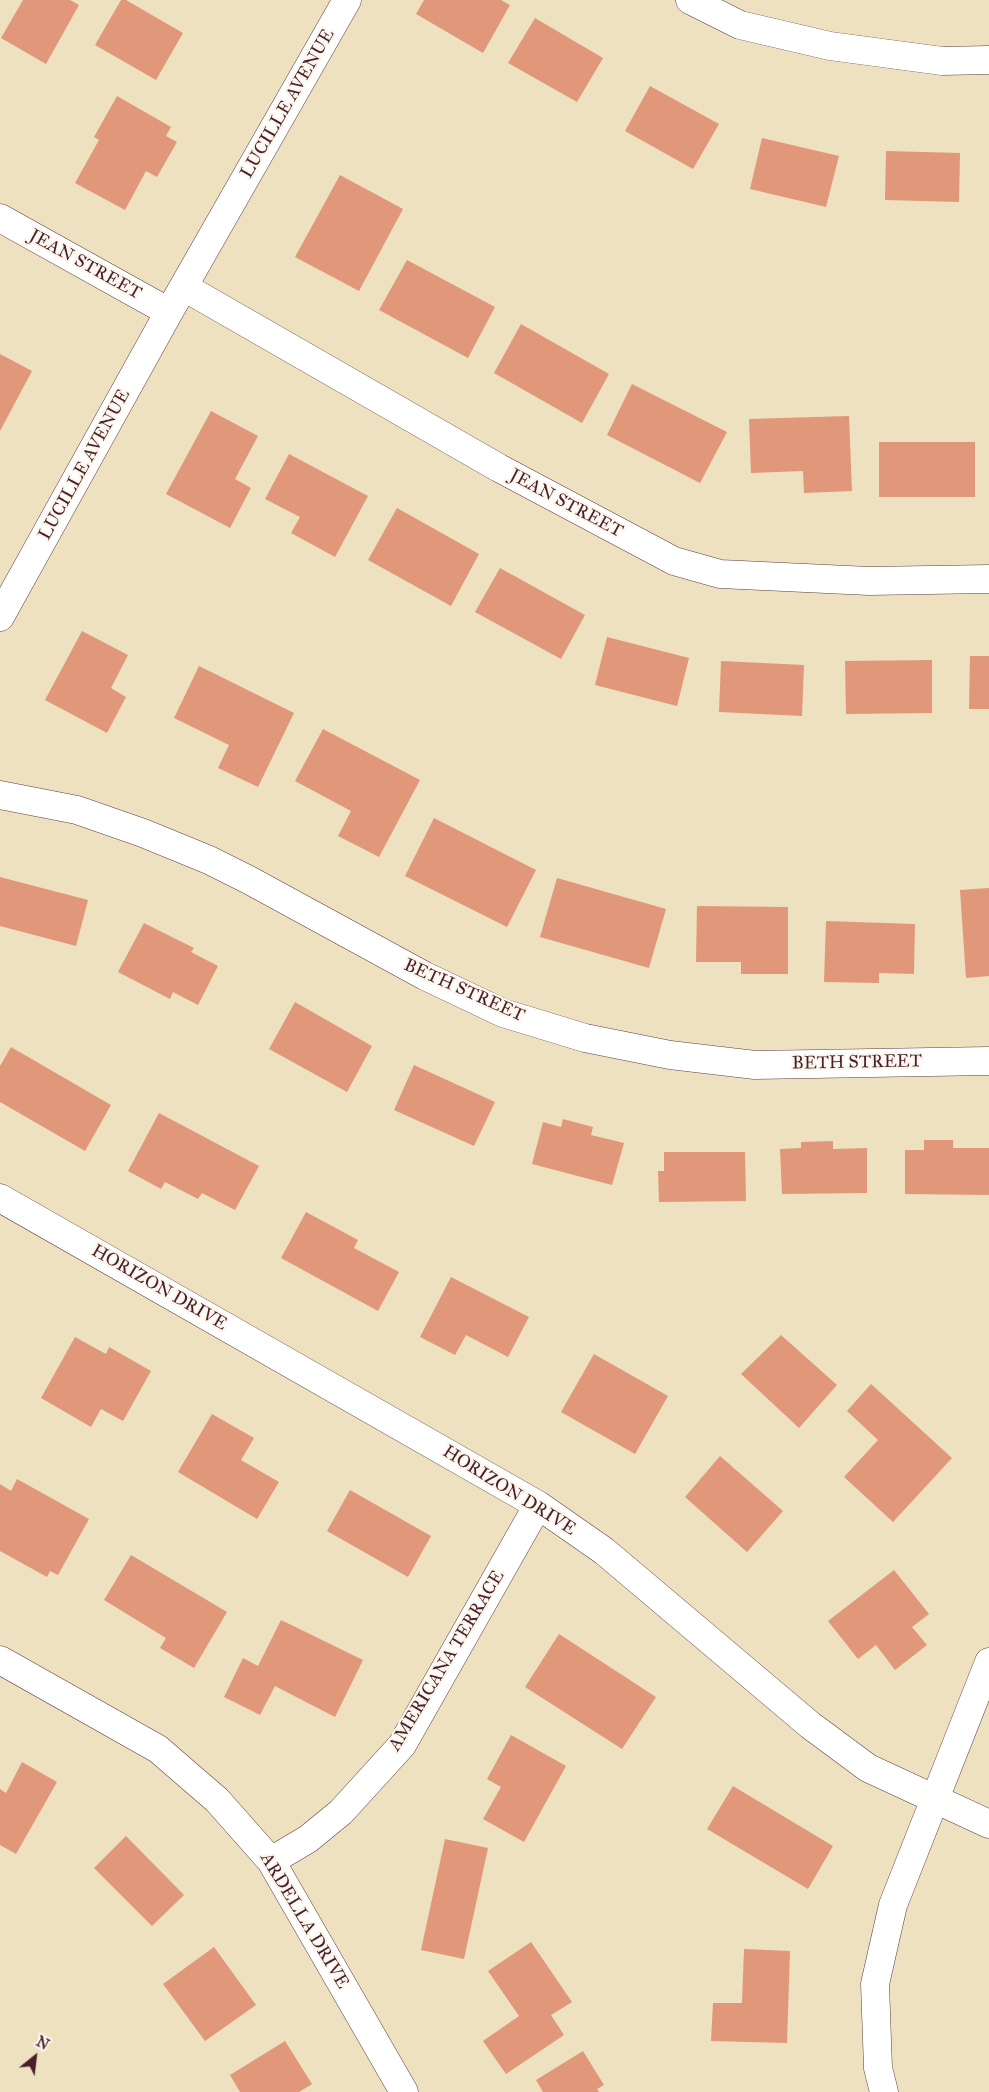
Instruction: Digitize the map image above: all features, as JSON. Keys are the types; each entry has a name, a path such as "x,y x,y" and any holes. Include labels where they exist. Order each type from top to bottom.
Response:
{"street":[{"name":"LUCILLE AVENUE","path":"0,617 347,0"},
{"path":"690,0 740,25 830,46 942,61 989,60"},
{"name":"JEAN STREET","path":"0,218 170,312"},
{"name":"JEAN STREET","path":"184,287 490,463 674,562 720,574 869,581 989,579"},
{"name":"BETH STREET","path":"0,795 77,810 142,833 209,860 434,980 503,1013 585,1038 670,1055 755,1065 989,1061"},
{"name":"HORIZON DRIVE","path":"0,1198 538,1505 604,1551 810,1725 868,1768 989,1824"},
{"name":"AMERICANA TERRACE","path":"271,1861 308,1839 341,1812 402,1744 538,1505"},
{"name":"ARDELLA DRIVE","path":"0,1660 158,1749 217,1800 271,1861 404,2092"},
{"path":"884,2092 878,2068 875,1984 893,1905 989,1662"}],"building":[{"path":"23,0 70,0 79,5 46,64 1,38"},
{"path":"121,0 126,0 183,33 156,80 95,45"},
{"path":"424,0 501,0 510,5 483,53 416,14"},
{"path":"535,18 603,58 577,102 508,63"},
{"path":"650,86 719,124 693,169 625,131"},
{"path":"117,96 171,127 166,136 177,142 157,177 146,171 125,210 75,183 99,140 94,137"},
{"path":"762,138 839,156 826,207 750,189"},
{"path":"886,151 960,153 959,202 885,200"},
{"path":"340,175 403,209 359,291 295,257"},
{"path":"407,260 495,307 468,358 379,310"},
{"path":"521,324 609,374 582,423 494,373"},
{"path":"0,354 32,371 0,431"},
{"path":"632,384 727,432 700,483 607,435"},
{"path":"211,411 258,436 235,479 251,488 230,528 166,494"},
{"path":"849,416 852,491 804,493 803,471 751,473 749,419"},
{"path":"879,442 975,442 975,497 879,497"},
{"path":"289,454 368,496 335,557 291,533 300,517 265,499"},
{"path":"397,508 479,554 451,606 368,560"},
{"path":"500,568 585,615 561,659 475,612"},
{"path":"82,631 128,655 111,688 126,697 107,733 45,700"},
{"path":"607,637 689,658 677,706 595,685"},
{"path":"970,656 989,656 989,709 969,709"},
{"path":"932,660 932,713 846,714 845,661"},
{"path":"721,661 804,665 802,716 719,712"},
{"path":"199,666 294,713 258,787 218,768 229,745 174,718"},
{"path":"323,729 420,780 379,857 338,836 351,811 295,781"},
{"path":"434,818 536,870 507,927 405,876"},
{"path":"0,877 88,900 76,946 0,926"},
{"path":"557,878 666,909 649,968 540,937"},
{"path":"989,888 989,976 966,978 960,890"},
{"path":"697,906 788,907 788,974 741,974 741,962 696,962"},
{"path":"826,921 915,924 914,974 879,973 879,983 824,982"},
{"path":"144,923 194,948 191,952 218,966 198,1005 173,992 170,999 118,972"},
{"path":"295,1002 372,1046 347,1092 269,1049"},
{"path":"11,1047 111,1105 85,1151 0,1102 0,1066"},
{"path":"414,1065 495,1102 474,1146 394,1110"},
{"path":"159,1113 259,1166 235,1210 202,1193 198,1199 165,1182 161,1189 128,1171"},
{"path":"563,1119 593,1127 591,1135 624,1143 612,1185 532,1164 543,1122 561,1127"},
{"path":"924,1140 953,1140 953,1148 989,1148 989,1195 905,1194 905,1150 924,1150"},
{"path":"833,1141 833,1149 867,1148 867,1193 782,1194 780,1149 801,1148 801,1142"},
{"path":"664,1152 745,1152 746,1201 659,1202 658,1171 664,1171"},
{"path":"306,1212 358,1240 354,1248 399,1272 378,1311 281,1258"},
{"path":"451,1277 529,1317 508,1357 466,1335 455,1355 420,1337"},
{"path":"781,1335 837,1385 799,1428 741,1374"},
{"path":"75,1337 106,1354 109,1347 151,1371 123,1421 101,1409 91,1427 41,1398"},
{"path":"594,1354 668,1396 635,1454 561,1412"},
{"path":"871,1384 952,1458 893,1522 844,1477 878,1440 847,1411"},
{"path":"212,1414 254,1438 241,1460 279,1482 257,1519 178,1472"},
{"path":"720,1456 783,1511 747,1552 685,1497"},
{"path":"17,1479 89,1519 58,1575 50,1571 47,1577 0,1551 0,1484 11,1491"},
{"path":"350,1490 431,1536 408,1577 327,1531"},
{"path":"131,1555 227,1612 194,1668 160,1648 166,1638 104,1600"},
{"path":"894,1570 929,1614 912,1627 927,1645 895,1670 876,1645 858,1659 828,1621"},
{"path":"281,1620 363,1660 335,1717 275,1686 260,1715 224,1697 243,1658 258,1666"},
{"path":"559,1634 656,1697 622,1749 525,1687"},
{"path":"511,1735 566,1766 524,1842 483,1819 501,1787 487,1779"},
{"path":"22,1762 57,1782 16,1854 0,1845 0,1789 6,1793"},
{"path":"733,1786 833,1846 808,1889 707,1829"},
{"path":"126,1836 184,1895 152,1926 94,1868"},
{"path":"445,1839 488,1848 464,1959 421,1950"},
{"path":"531,1942 572,2002 551,2015 564,2035 506,2074 483,2041 519,2016 488,1971"},
{"path":"214,1947 256,2005 205,2041 163,1984"},
{"path":"744,1949 790,1951 787,2043 711,2041 713,2003 742,2003"},
{"path":"285,2041 312,2084 299,2092 240,2092 230,2075"},
{"path":"583,2051 604,2085 597,2089 599,2092 543,2092 536,2080"}]}
